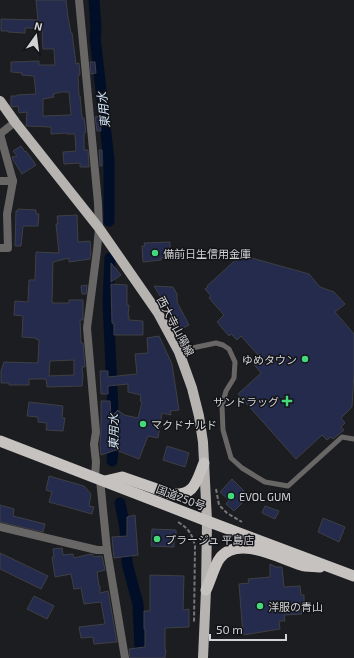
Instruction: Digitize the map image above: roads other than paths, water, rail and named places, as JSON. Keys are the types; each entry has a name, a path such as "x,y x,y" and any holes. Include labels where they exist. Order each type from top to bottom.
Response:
{"highway":[{"name":"国道250号","path":"0,441 354,576"},
{"path":"100,479 122,477 178,495 186,493 196,484 204,463"},
{"path":"206,590 220,558 229,550 238,548 247,547 255,549 304,566 332,568"}],"main road":[{"name":"西大寺山陽線","path":"0,100 15,122 99,228 158,313 179,352 192,388 199,416 203,442 207,521 203,658"}],"street":[{"path":"79,0 98,202 99,228 87,328 96,432 94,444 100,479 107,550 125,658"},
{"path":"0,248 8,248 8,214 13,181 0,134 15,122"},
{"path":"0,181 13,181"},
{"path":"0,527 97,550 107,550"}],"lane":[{"path":"179,352 216,343 229,349 235,362 234,378 226,391 222,406 223,430 231,458 242,468 265,482 288,486 342,437 354,439"}],"waterway":[{"name":"東用水","path":"94,0 95,37 109,160 109,221"},
{"name":"東用水","path":"110,258 108,302 114,432 112,461"},
{"name":"東用水","path":"120,503 125,528 127,563 138,604 141,658"}],"place":[{"name":"備前日生信用金庫","path":"155,253"},
{"name":"ゆめタウン","path":"305,359"},
{"name":"サンドラッグ","path":"287,401"},
{"name":"マクドナルド","path":"143,424"},
{"name":"EVOL GUM","path":"231,496"},
{"name":"プラージュ 平島店","path":"157,539"},
{"name":"洋服の青山","path":"260,606"}]}
